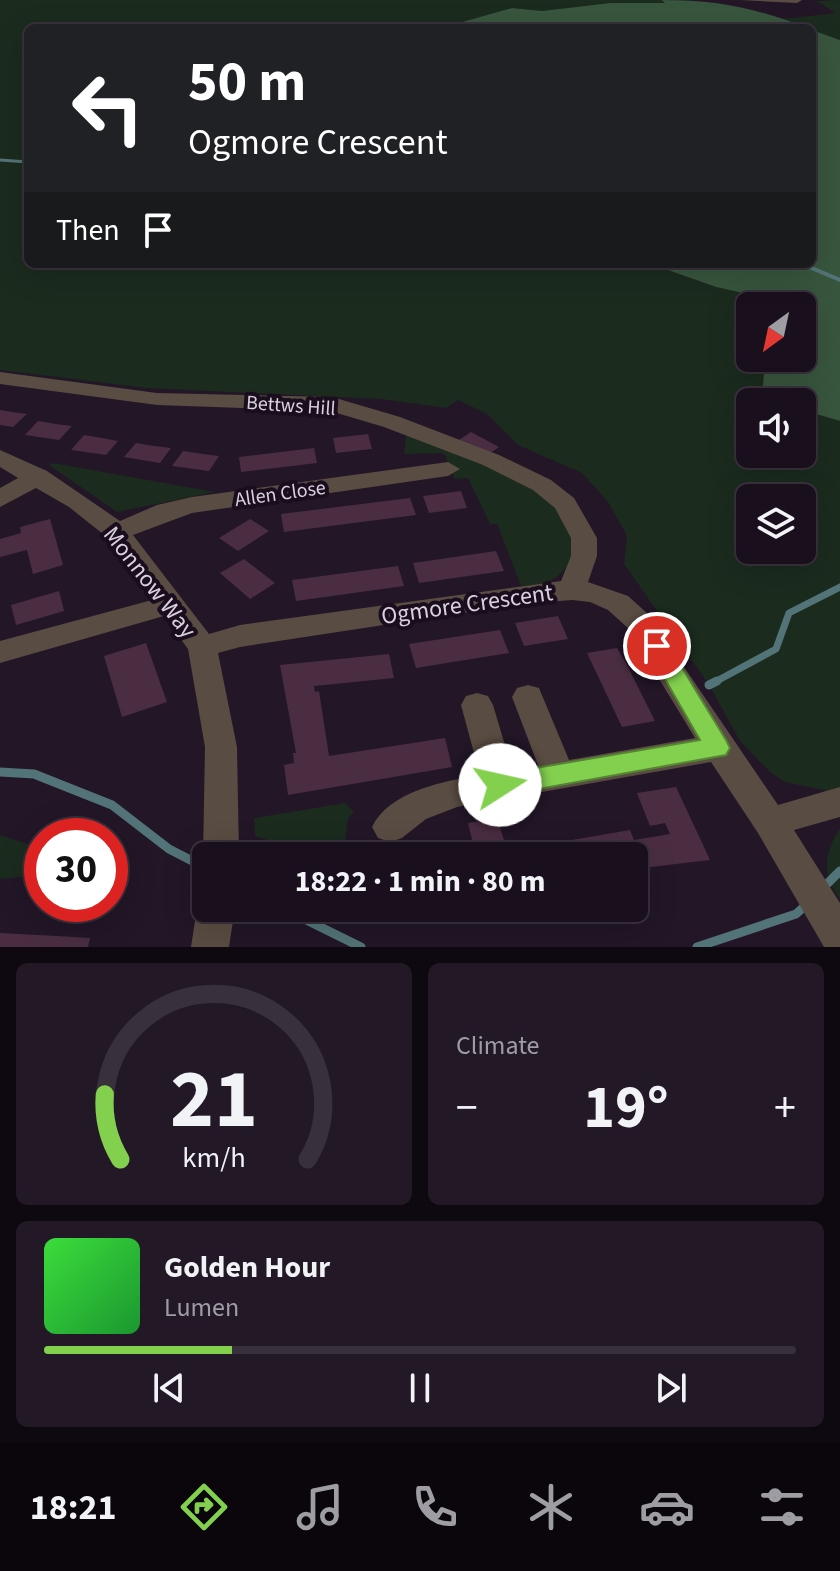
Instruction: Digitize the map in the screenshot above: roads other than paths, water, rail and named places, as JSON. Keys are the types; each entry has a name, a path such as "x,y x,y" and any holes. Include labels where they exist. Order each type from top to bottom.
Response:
{"street":[{"path":"745,0 797,0"},
{"name":"Bettws Hill","path":"0,378 157,399 332,404 392,422 491,460 542,485 565,504 584,538 584,556 572,590"},
{"name":"Monnow Way","path":"0,457 38,476 117,532 202,647 221,747 222,842"},
{"name":"Allen Close","path":"117,532 166,511 192,505 448,469"},
{"path":"0,499 38,476"},
{"name":"Ogmore Crescent","path":"202,647 240,636 522,594 572,590 595,593 618,603 638,621 657,646 717,748 770,822 837,931"},
{"path":"0,652 169,605"},
{"path":"528,697 558,775"},
{"path":"477,705 500,785"},
{"path":"390,827 414,808 457,793 717,748"},
{"path":"770,822 840,802"},
{"path":"210,947 214,922"}],"waterway":[{"path":"0,160 24,162"},
{"path":"812,268 840,280"},
{"path":"713,683 776,649 789,613 840,587"},
{"path":"713,683 717,681"},
{"path":"709,685 713,683"},
{"path":"0,772 34,774 112,805 169,849 192,861"},
{"path":"823,888 840,871"},
{"path":"697,947 796,914 807,904"},
{"path":"310,922 361,947"}]}
